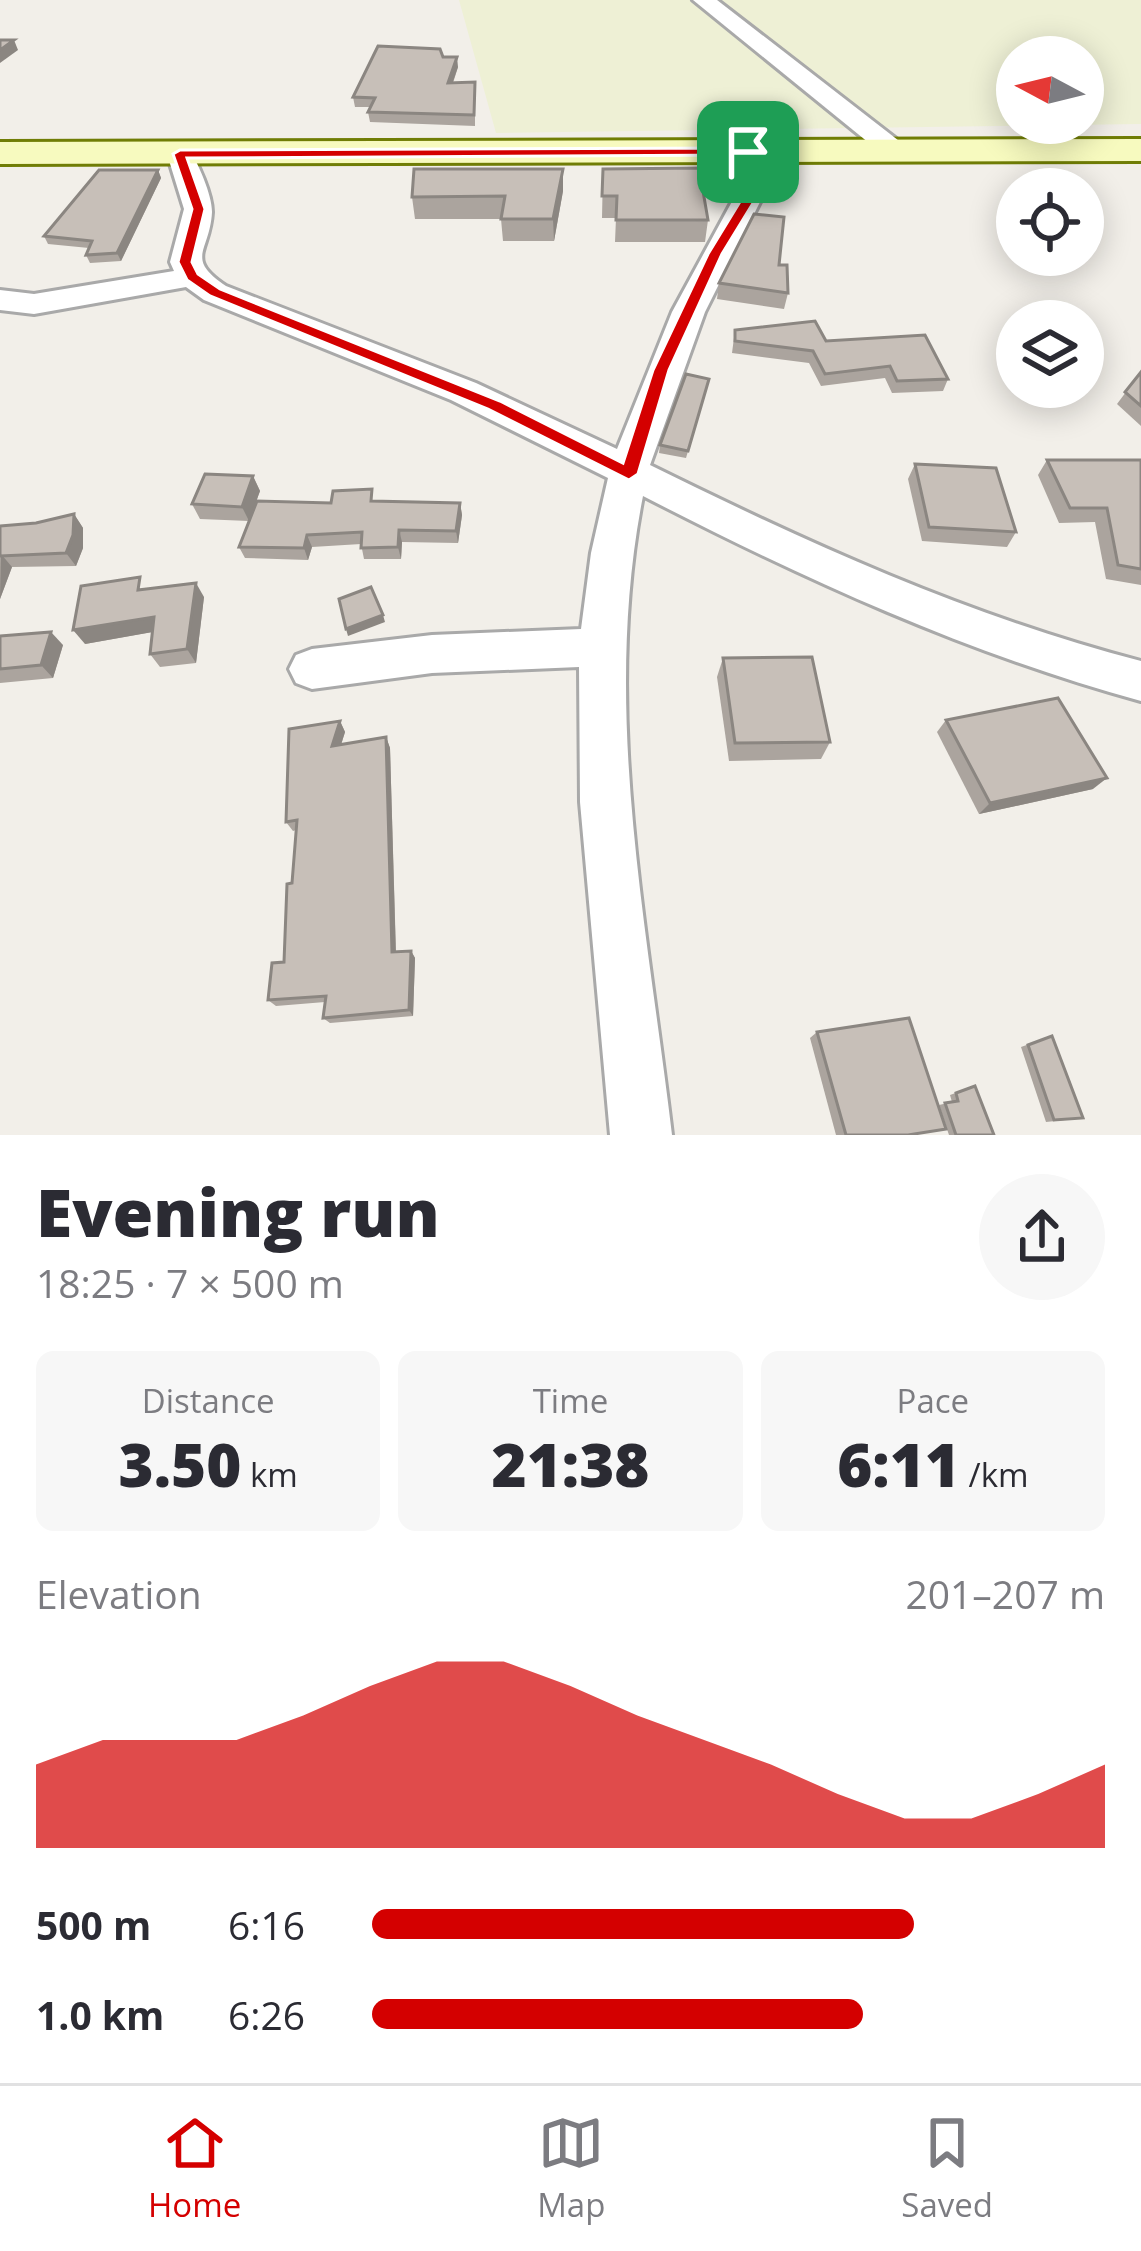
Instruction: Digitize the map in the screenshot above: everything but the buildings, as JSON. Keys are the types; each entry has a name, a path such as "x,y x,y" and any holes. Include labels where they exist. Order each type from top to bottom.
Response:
{"main road":[{"path":"0,153 1141,150"}],"street":[{"path":"704,0 894,150"},
{"path":"641,1135 608,814 604,597 629,474 661,370 715,254 748,200 752,164 748,152"},
{"path":"180,154 198,209 185,262 192,277 215,292 494,405 794,554 973,631 1141,682"},
{"path":"0,300 46,303 192,277"},
{"path":"312,669 432,654 602,647"}],"green space":[{"path":"459,0 1141,0 1141,124 1104,125 1104,36 996,36 996,126 496,133"}],"route":[{"path":"748,152 752,185 748,200 715,254 661,370 629,474 494,405 215,292 192,277 185,262 198,209 180,154 748,152"}]}
